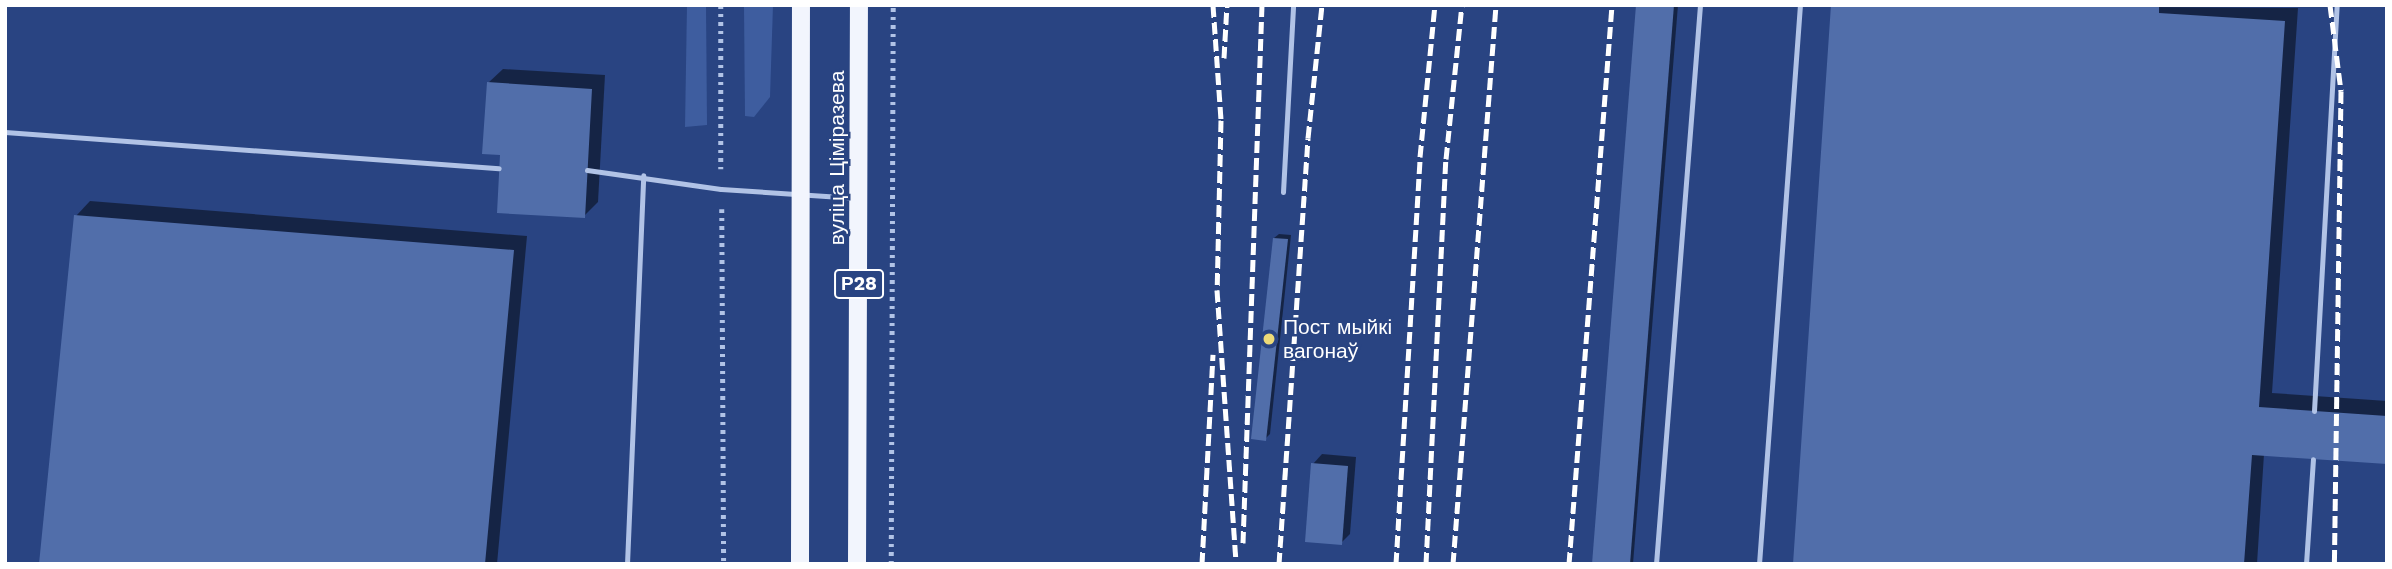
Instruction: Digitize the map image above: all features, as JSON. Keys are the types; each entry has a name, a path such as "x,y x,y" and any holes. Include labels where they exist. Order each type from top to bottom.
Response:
{"main road":[{"name":"вуліца Ціміразева","path":"800,564 801,5"},
{"name":"вуліца Ціміразева","path":"857,564 859,5"}],"lane":[{"path":"1283,192 1293,5"},
{"path":"1656,564 1700,5"},
{"path":"1759,564 1800,5"},
{"path":"2314,411 2337,5"},
{"path":"5,132 499,168"},
{"path":"587,170 643,174 721,189 859,198"},
{"path":"626,564 643,174"},
{"path":"2306,564 2313,459"}],"path":[{"path":"721,5 724,564"},
{"path":"891,564 893,5"}],"shaded area":[{"path":"687,5 706,5 707,125 685,127"},
{"path":"744,5 773,5 770,97 754,117 745,116"}],"building":[{"path":"1636,5 1674,5 1630,564 1592,564"},
{"path":"1831,5 2159,5 2159,13 2285,21 2259,407 2387,416 2387,464 2252,455 2244,564 1793,564"},
{"path":"487,82 592,89 585,218 497,213 500,155 482,154"},
{"path":"74,215 514,250 485,564 39,564"},
{"name":"Пост мыйкі вагонаў","path":"1273,238 1288,239 1266,441 1251,439"},
{"path":"1311,463 1348,466 1342,545 1305,542"}],"railway":[{"path":"1213,5 1221,120 1217,290 1236,564"},
{"path":"1224,58 1227,5"},
{"path":"1243,543 1262,5"},
{"path":"1279,564 1308,138 1322,5"},
{"path":"1396,564 1420,157 1435,5"},
{"path":"1426,564 1446,159 1462,5"},
{"path":"1453,564 1496,5"},
{"path":"1569,564 1612,5"},
{"path":"2330,5 2341,91 2334,564"},
{"path":"1202,564 1213,354"}],"place":[{"name":"Пост мыйкі вагонаў","path":"1269,339"}]}
